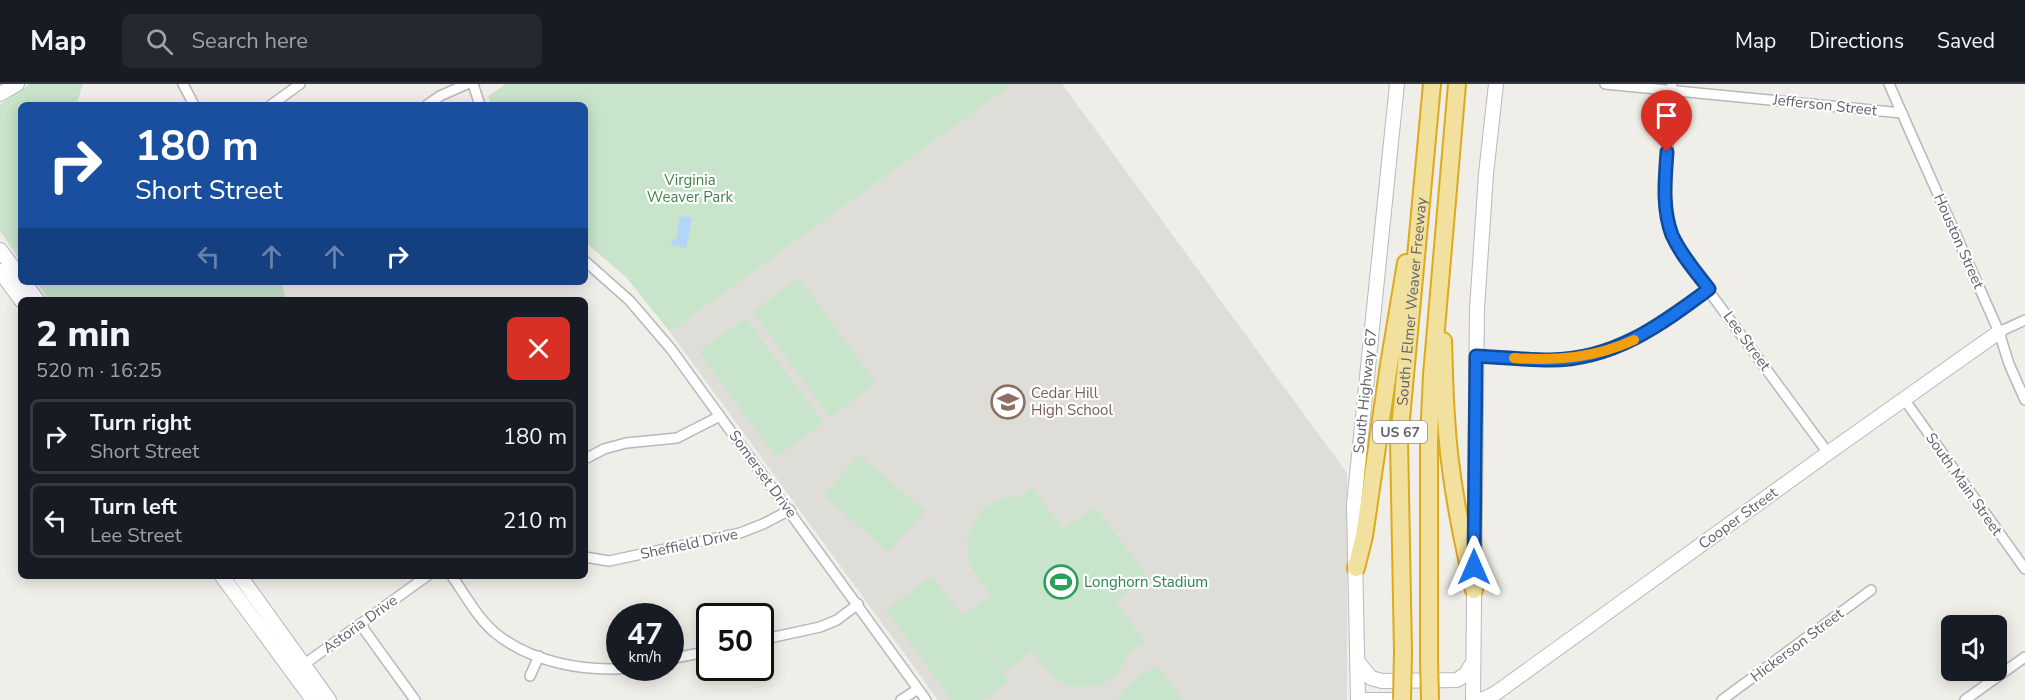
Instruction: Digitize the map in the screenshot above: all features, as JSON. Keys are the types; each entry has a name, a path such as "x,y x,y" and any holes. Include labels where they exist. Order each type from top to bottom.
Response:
{"highway":[{"name":"South J Elmer Weaver Freeway","path":"1402,700 1400,440 1432,84"},
{"name":"South J Elmer Weaver Freeway","path":"1430,700 1429,440 1438,285 1458,90"},
{"path":"1356,567 1364,536 1409,244 1420,213"},
{"path":"1438,285 1443,329 1447,428 1458,518 1474,590"}],"main road":[{"path":"0,94 17,84"},
{"name":"South Highway 67","path":"1358,700 1354,504 1398,84"},
{"path":"1475,700 1473,662 1479,261 1496,84"},
{"path":"0,250 18,274"},
{"path":"0,271 19,297"},
{"name":"Cooper Street","path":"1475,700 1498,697 1544,658 1999,332"},
{"path":"225,579 248,599 298,668 329,700"},
{"path":"241,579 248,599"},
{"path":"1473,662 1479,680 1485,688 1490,689 1528,663 1544,658"},
{"path":"1358,662 1371,678 1382,681 1457,680 1466,674 1473,662"},
{"path":"298,668 313,700"},
{"path":"1358,700 1402,700"}],"street":[{"path":"183,84 192,102"},
{"path":"431,102 467,84"},
{"path":"473,84 479,102"},
{"name":"Jefferson Street","path":"1605,84 1671,87 1902,113"},
{"name":"Houston Street","path":"1889,84 1999,332 2009,364 2025,400"},
{"path":"274,102 293,86"},
{"name":"Lee Street","path":"1671,87 1665,194 1668,223 1672,236 1683,256 1828,453"},
{"name":"Somerset Drive","path":"588,264 636,308 671,349 926,700"},
{"path":"1476,356 1549,360 1602,352 1651,331 1709,289"},
{"path":"1999,332 2025,320"},
{"name":"South Main Street","path":"1904,399 2025,569"},
{"path":"588,457 604,449 626,443 677,438 720,416"},
{"name":"Sheffield Drive","path":"588,558 609,561 740,533 789,510"},
{"name":"Astoria Drive","path":"298,668 423,579"},
{"path":"454,579 481,618 495,632 515,645 575,667 606,670"},
{"name":"Hickerson Street","path":"1722,700 1871,590"},
{"path":"774,637 820,627 837,620 858,604"},
{"path":"360,624 415,700"},
{"path":"530,675 540,656"},
{"path":"1965,700 2025,657"},
{"path":"902,700 918,689"}],"shaded area":[{"name":"Cedar Hill High School","path":"1013,84 1062,84 1347,473 1347,700 938,700 670,332"}],"green space":[{"path":"30,84 83,84 77,102 18,102 18,257 0,231 0,105"},
{"name":"Virginia Weaver Park","path":"506,84 1013,84 670,332 626,277 588,245 588,102 490,102 488,96"},
{"path":"799,278 876,383 830,417 753,312"},
{"path":"38,285 283,285 285,297 47,297"},
{"path":"746,318 823,423 776,457 699,352"},
{"path":"859,455 925,511 888,552 824,495"},
{"name":"Longhorn Stadium","path":"1032,487 1063,529 1095,507 1143,570 1147,577 1115,601 1145,642 1131,651 1119,671 1110,680 1082,687 1064,683 1050,674 1032,651 1005,672 977,636 1009,681 983,700 952,700 886,610 932,576 962,616 992,596 969,565 967,536 980,512 989,505 1002,498 1019,497"},
{"path":"1158,666 1183,700 1118,700 1135,679"}],"water":[{"path":"680,216 692,218 686,248 671,245 672,240 676,240"}],"slow traffic":[{"path":"1514,358 1549,360 1573,358 1602,352 1634,340"}],"place":[{"name":"Cedar Hill High School","path":"1008,402"},
{"name":"Longhorn Stadium","path":"1061,582"}],"route":[{"path":"1474,567 1476,356 1549,360 1602,352 1651,331 1709,289 1683,256 1668,223 1665,194 1667,152"}]}
